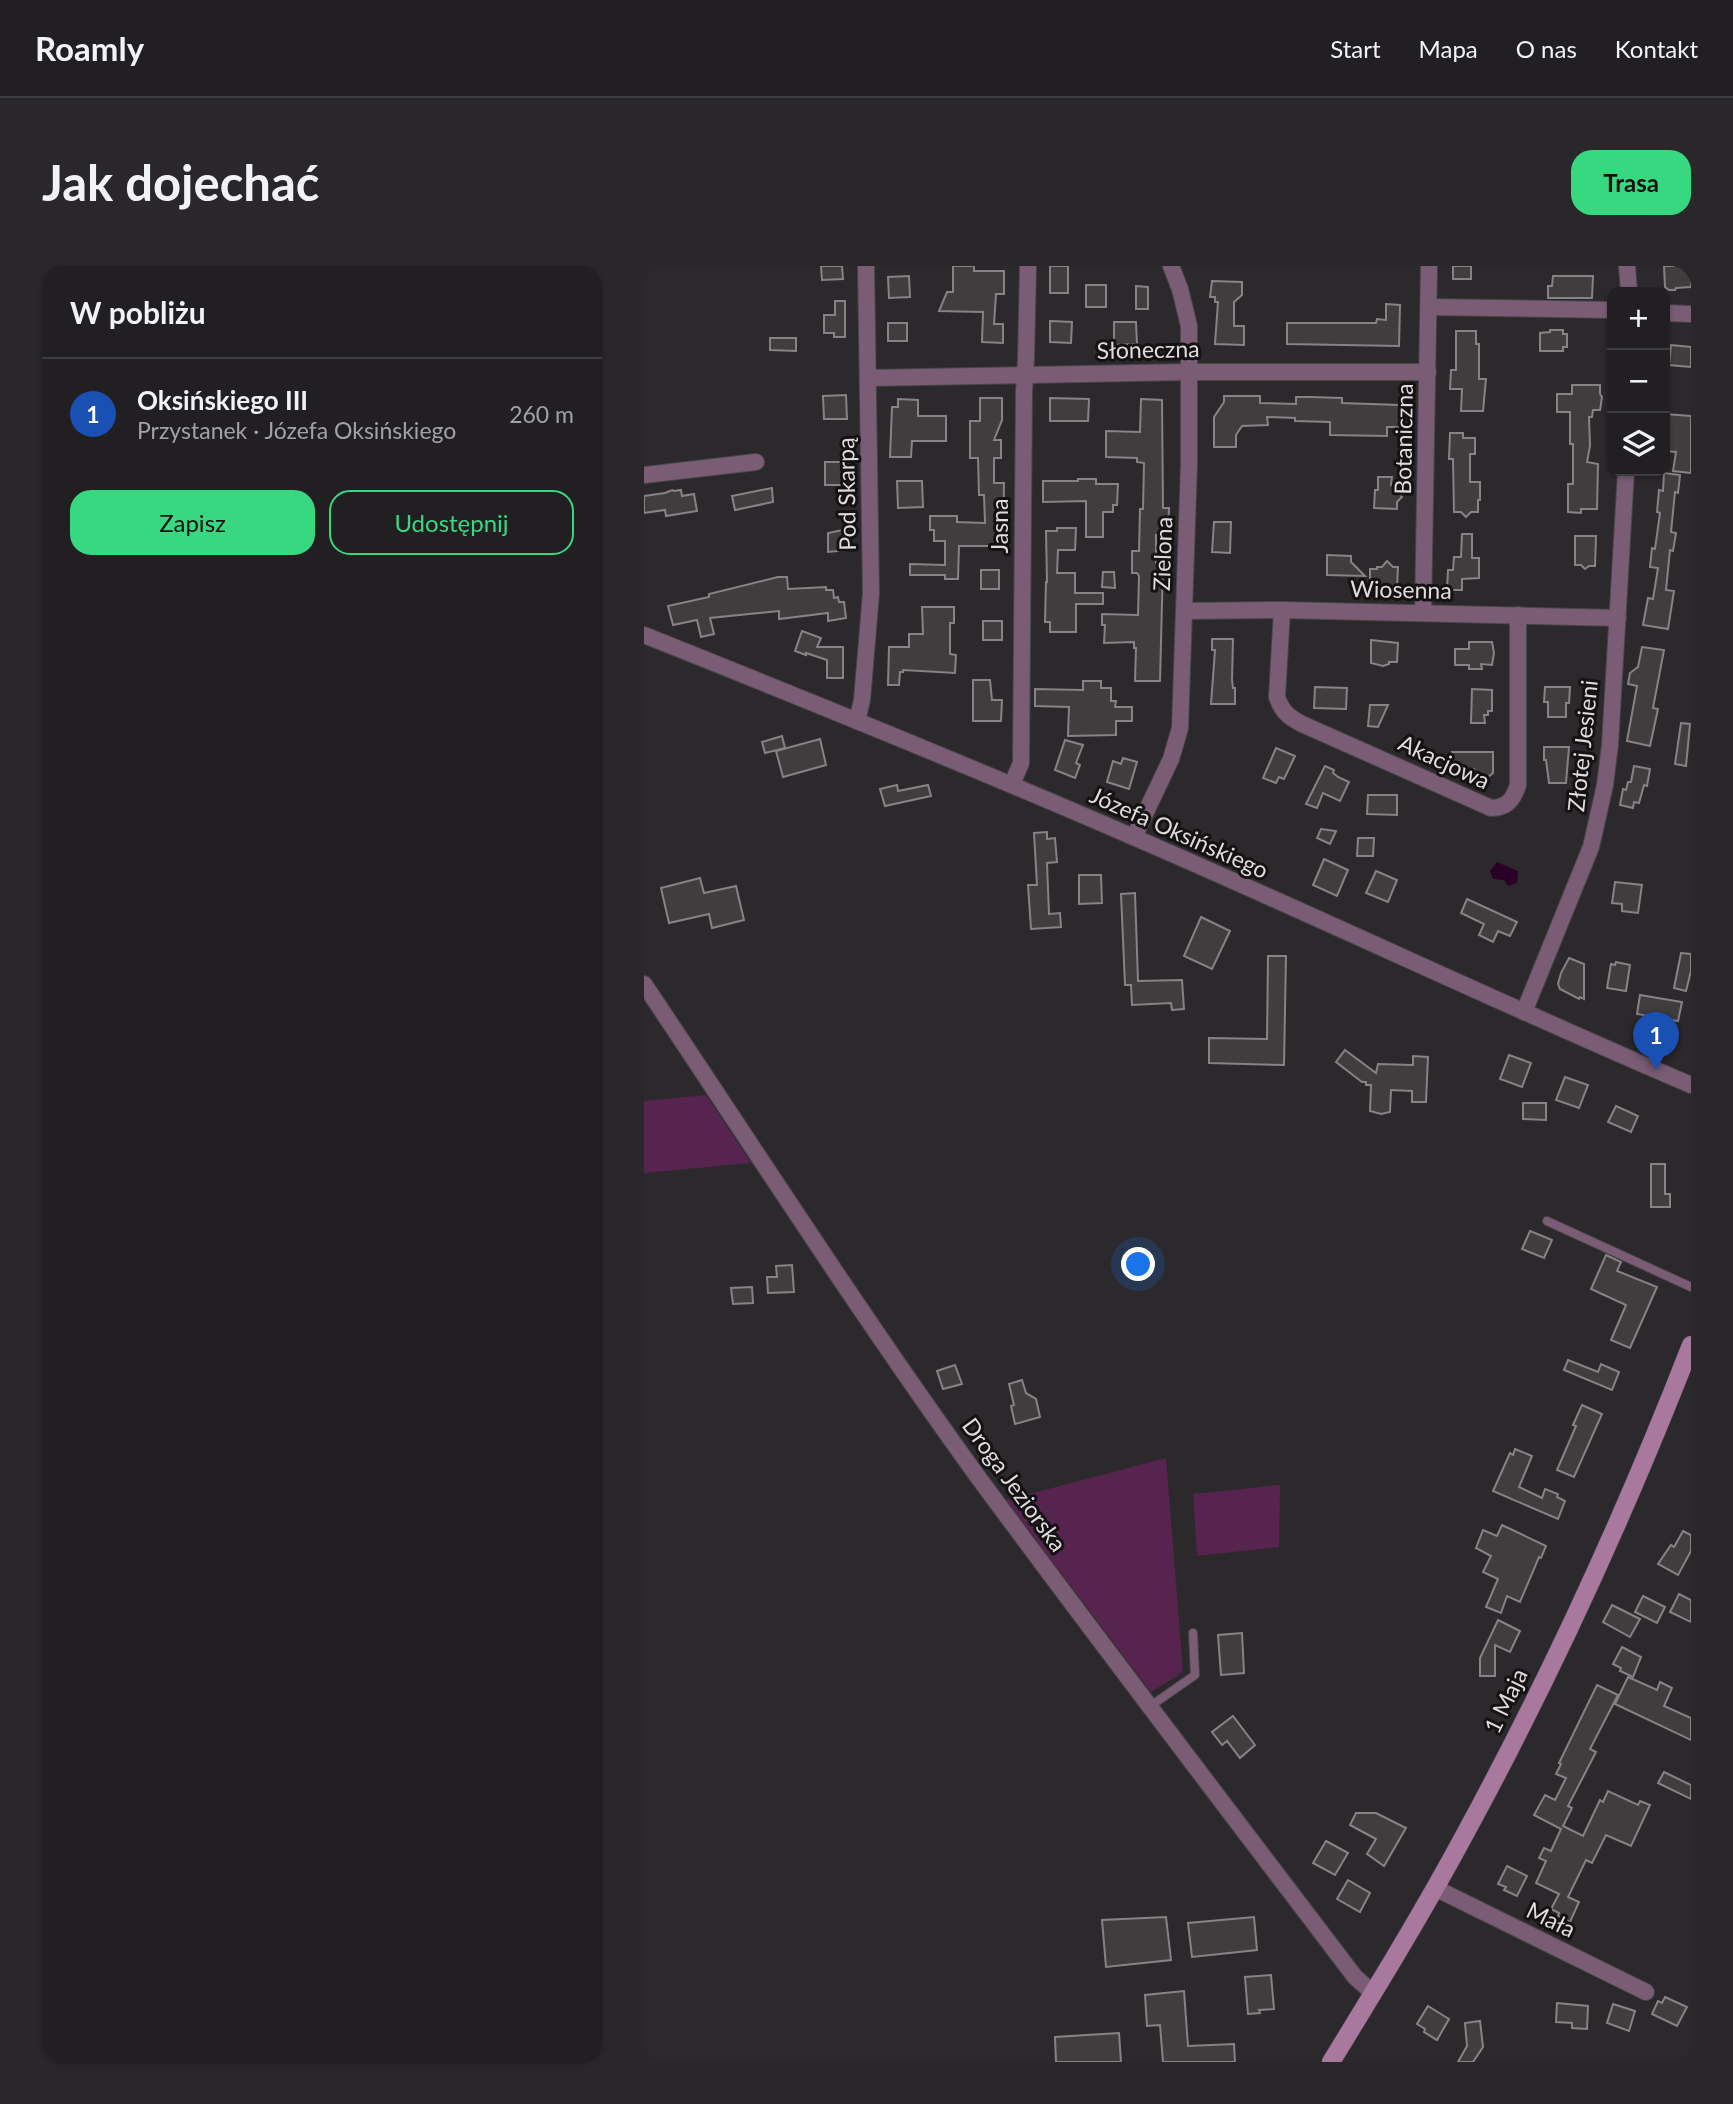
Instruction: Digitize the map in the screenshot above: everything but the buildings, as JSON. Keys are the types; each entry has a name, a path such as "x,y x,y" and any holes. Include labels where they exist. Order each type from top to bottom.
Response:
{"main road":[{"name":"1 Maja","path":"1331,2062 1435,1888 1515,1739 1602,1559 1691,1345"}],"street":[{"name":"Pod Skarpą","path":"857,721 862,700 871,593 866,266"},
{"name":"Jasna","path":"1012,784 1021,763 1024,375 1027,359 1028,266"},
{"name":"Zielona","path":"1134,837 1177,742 1182,710 1189,464 1189,326 1171,266"},
{"name":"Botaniczna","path":"1423,613 1429,266"},
{"path":"1627,266 1629,287"},
{"path":"1429,307 1607,310"},
{"path":"1670,313 1691,314"},
{"name":"Słoneczna","path":"868,378 1188,372 1428,372"},
{"path":"644,475 756,462"},
{"name":"Złotej Jesieni","path":"1524,1012 1576,887 1600,812 1610,745 1626,476"},
{"name":"Wiosenna","path":"1184,611 1282,610 1618,618"},
{"name":"Akacjowa","path":"1282,610 1277,697 1287,715 1491,808 1507,805 1518,785 1517,615"},
{"name":"Józefa Oksińskiego","path":"644,635 1012,784 1691,1085"},
{"name":"Droga Jeziorska","path":"644,984 977,1475 1355,1978 1373,1993"},
{"name":"Mała","path":"1435,1888 1646,1992"}],"lane":[{"path":"1547,1221 1691,1287"},
{"path":"1149,1707 1195,1675 1193,1633"}],"shaded area":[{"path":"1497,862 1518,871 1517,883 1508,886 1504,880 1493,879 1490,871"},
{"path":"706,1095 751,1163 644,1173 644,1101"},
{"path":"1166,1458 1183,1672 1151,1692 1006,1500"},
{"path":"1280,1485 1279,1547 1197,1556 1193,1494"}],"place":[{"name":"Oksińskiego III","path":"1656,1070"}]}
